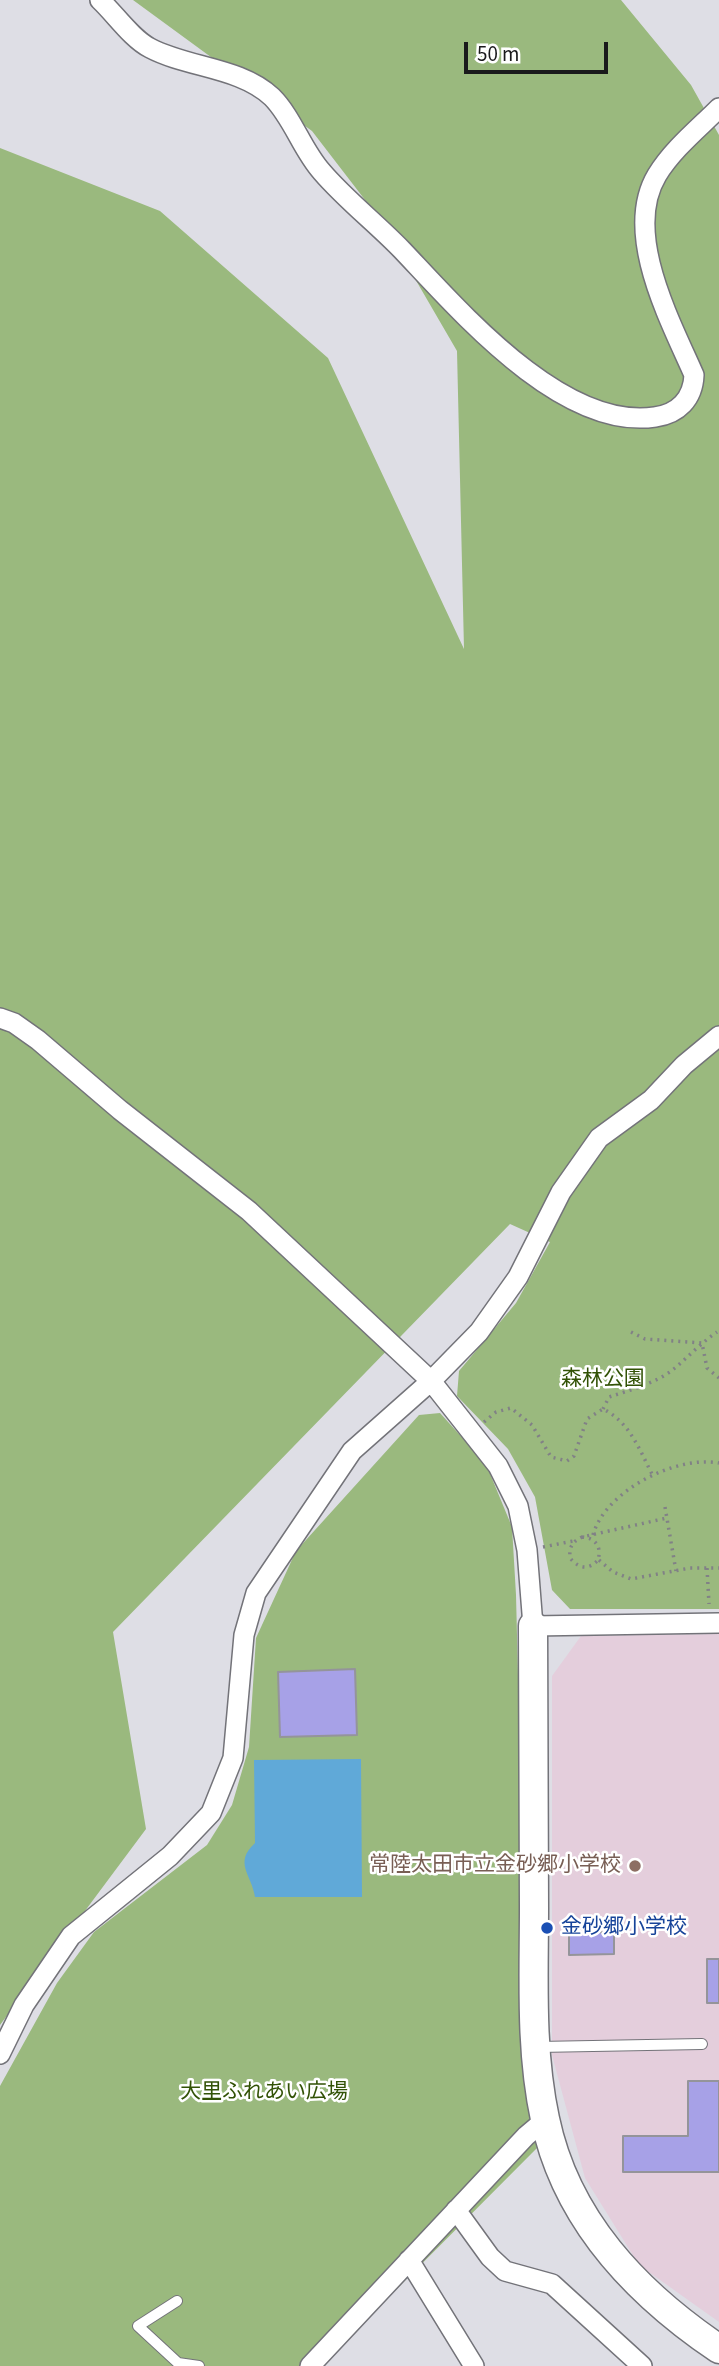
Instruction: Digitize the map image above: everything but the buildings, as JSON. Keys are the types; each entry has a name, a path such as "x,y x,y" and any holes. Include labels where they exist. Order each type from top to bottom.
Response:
{"street":[{"path":"100,0 148,47 257,85 274,100 321,171 498,348 569,397 604,412 628,417 655,417 676,410 688,400 694,387 694,376 659,294 646,229 648,196 657,176 672,155 719,108"},
{"path":"0,1018 14,1023 38,1040 120,1110 249,1211 431,1381 472,1432 509,1486 518,1506 527,1550 533,1626 536,2047 545,2120 569,2188 587,2222 610,2255 634,2283 719,2349"},
{"path":"0,2054 24,2005 71,1936 170,1856 211,1813 233,1758 244,1635 256,1592 352,1451 431,1381 479,1332 518,1277 561,1192 599,1138 651,1100 684,1065 719,1037"},
{"path":"533,1626 714,1623"},
{"path":"310,2366 456,2210 545,2120"},
{"path":"456,2210 490,2257 505,2271 552,2284 642,2366"},
{"path":"409,2260 474,2366"}],"lane":[{"path":"536,2047 702,2044"},
{"path":"177,2301 138,2326 178,2363 199,2366"}],"path":[{"path":"631,1332 645,1339 702,1343"},
{"path":"472,1432 496,1412 511,1408 532,1425 551,1457 567,1461 574,1456 587,1419 603,1409 608,1397 636,1389 673,1370 717,1332"},
{"path":"702,1343 706,1368 719,1378"},
{"path":"603,1409 617,1416 624,1425 653,1476"},
{"path":"593,1535 596,1524 614,1503 638,1483 676,1465 696,1461 719,1463"},
{"path":"665,1507 676,1571"},
{"path":"527,1550 667,1518"},
{"path":"582,1537 595,1541 599,1546 598,1560"},
{"path":"575,1540 569,1551 574,1564 587,1567 598,1560"},
{"path":"598,1560 613,1572 631,1579 676,1571 719,1568"},
{"path":"707,1568 714,1623"}],"shaded area":[{"name":"常陸太田市立金砂郷小学校","path":"719,1634 719,2322 639,2265 585,2178 552,2055 552,1676 581,1636"}],"green space":[{"name":"森林公園","path":"133,0 621,0 691,85 719,135 719,1609 570,1609 552,1590 535,1497 508,1449 457,1396 459,1371 516,1303 550,1242 510,1224 113,1632 146,1829 0,2025 0,148 160,211 328,358 464,649 457,351 382,222 312,131"},
{"name":"大里ふれあい広場","path":"440,1413 486,1464 512,1527 529,2116 537,2148 320,2366 0,2366 0,2086 57,1983 94,1932 207,1845 232,1805 249,1747 256,1638 296,1551 419,1415"}],"water":[{"path":"361,1759 362,1897 255,1897 245,1863 245,1857 255,1843 254,1760"}],"place":[{"name":"常陸太田市立金砂郷小学校","path":"635,1866"},
{"name":"金砂郷小学校","path":"547,1928"}]}
